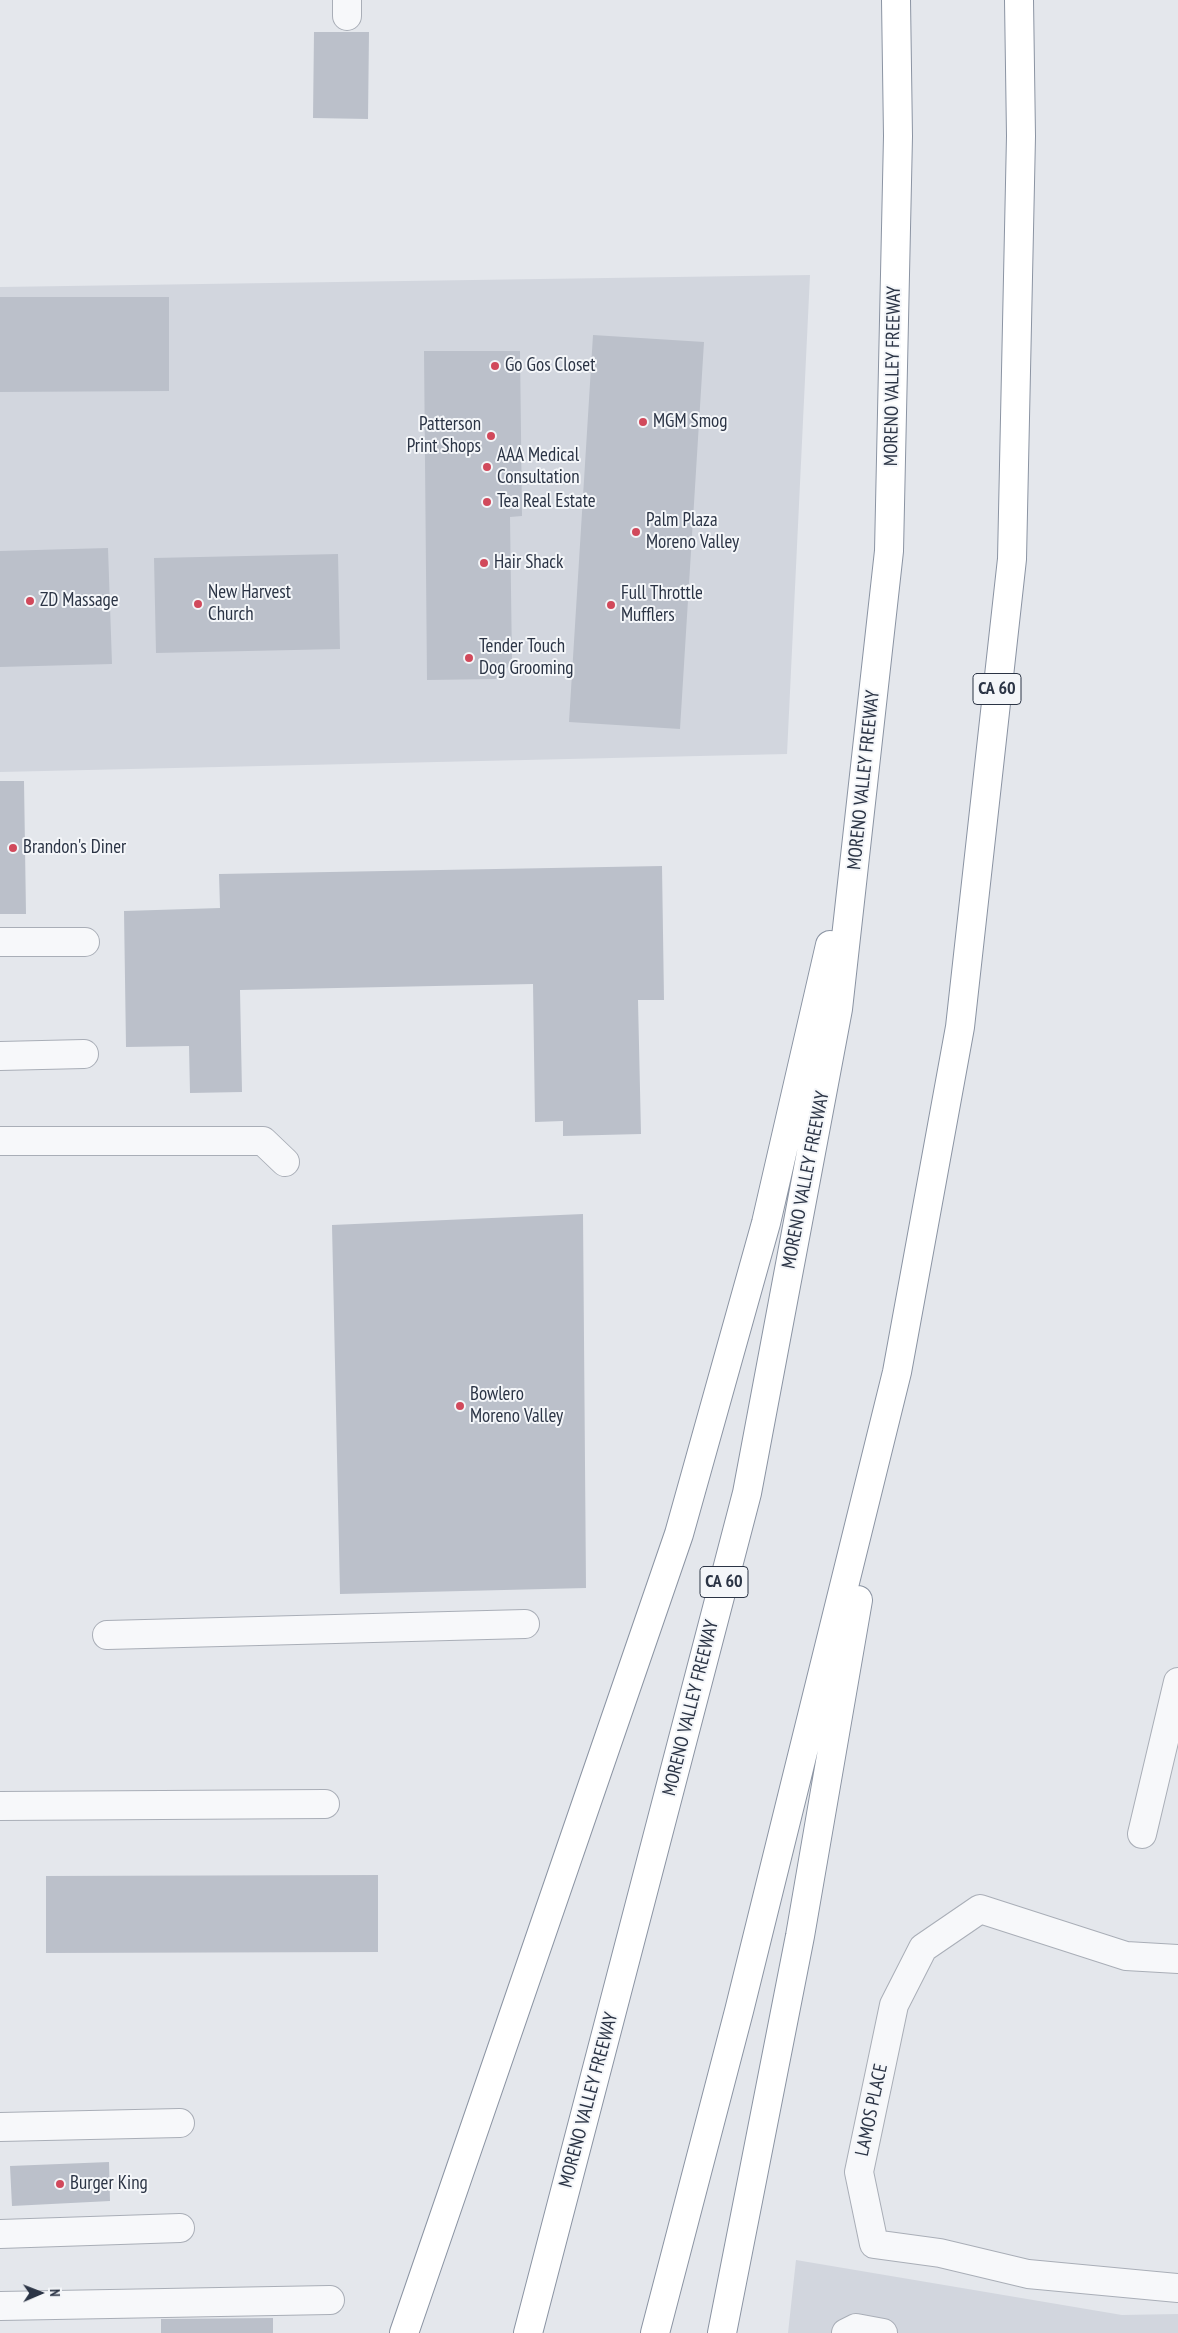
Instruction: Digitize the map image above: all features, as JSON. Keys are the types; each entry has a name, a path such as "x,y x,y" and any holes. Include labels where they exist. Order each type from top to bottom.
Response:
{"highway":[{"name":"MORENO VALLEY FREEWAY","path":"528,2333 747,1493 838,1009 889,552 898,136 896,0"},
{"name":"CA 60","path":"655,2333 739,2011 897,1372 960,1027 1012,559 1021,136 1019,0"},
{"path":"404,2333 679,1534 766,1223 859,819"},
{"path":"722,2333 800,1936 897,1372"}],"street":[{"path":"0,942 85,942"},
{"path":"0,1056 84,1054"},
{"path":"0,1141 262,1141 285,1162"},
{"path":"107,1635 525,1624"},
{"path":"1142,1834 1178,1682"},
{"path":"0,1806 325,1804"},
{"name":"LAMOS PLACE","path":"1178,1958 1126,1956 980,1909 923,1948 894,2005 859,2172 874,2244 940,2253 1028,2274 1178,2288"},
{"path":"0,2127 180,2123"},
{"path":"0,2234 180,2228"},
{"path":"0,2306 330,2300"},
{"path":"846,2333 856,2328 883,2333"}],"shaded area":[{"name":"Palm Plaza Moreno Valley","path":"810,275 787,754 0,772 0,287"},
{"path":"796,2260 1122,2315 1178,2314 1178,2333 788,2333"}],"building":[{"path":"314,32 369,32 368,119 313,118"},
{"path":"0,297 169,297 169,391 0,392"},
{"name":"Palm Plaza Moreno Valley","path":"593,335 704,342 680,729 569,722"},
{"path":"424,351 520,351 522,516 510,517 512,663 496,679 427,680"},
{"path":"108,548 112,664 0,667 0,551"},
{"path":"338,554 340,649 156,653 154,558"},
{"name":"Brandon's Diner","path":"0,781 24,781 26,914 0,914"},
{"path":"662,866 664,1000 638,1000 641,1134 563,1136 563,1121 535,1122 533,984 240,990 242,1092 190,1093 189,1046 126,1047 124,911 220,908 219,874"},
{"name":"Bowlero Moreno Valley","path":"583,1214 586,1588 340,1594 332,1225"},
{"path":"378,1875 378,1952 46,1953 46,1876"},
{"name":"Burger King","path":"109,2162 110,2201 12,2206 10,2166"},
{"path":"273,2318 273,2333 161,2333 161,2319"}],"place":[{"name":"Go Gos Closet","path":"495,366"},
{"name":"MGM Smog","path":"643,422"},
{"name":"Patterson Print Shops","path":"491,436"},
{"name":"AAA Medical Consultation","path":"487,467"},
{"name":"Tea Real Estate","path":"487,502"},
{"name":"Palm Plaza Moreno Valley","path":"636,532"},
{"name":"Hair Shack","path":"484,563"},
{"name":"ZD Massage","path":"30,601"},
{"name":"New Harvest Church","path":"198,604"},
{"name":"Full Throttle Mufflers","path":"611,605"},
{"name":"Tender Touch Dog Grooming","path":"469,658"},
{"name":"Brandon's Diner","path":"13,848"},
{"name":"Bowlero Moreno Valley","path":"460,1406"},
{"name":"Burger King","path":"60,2184"}]}
